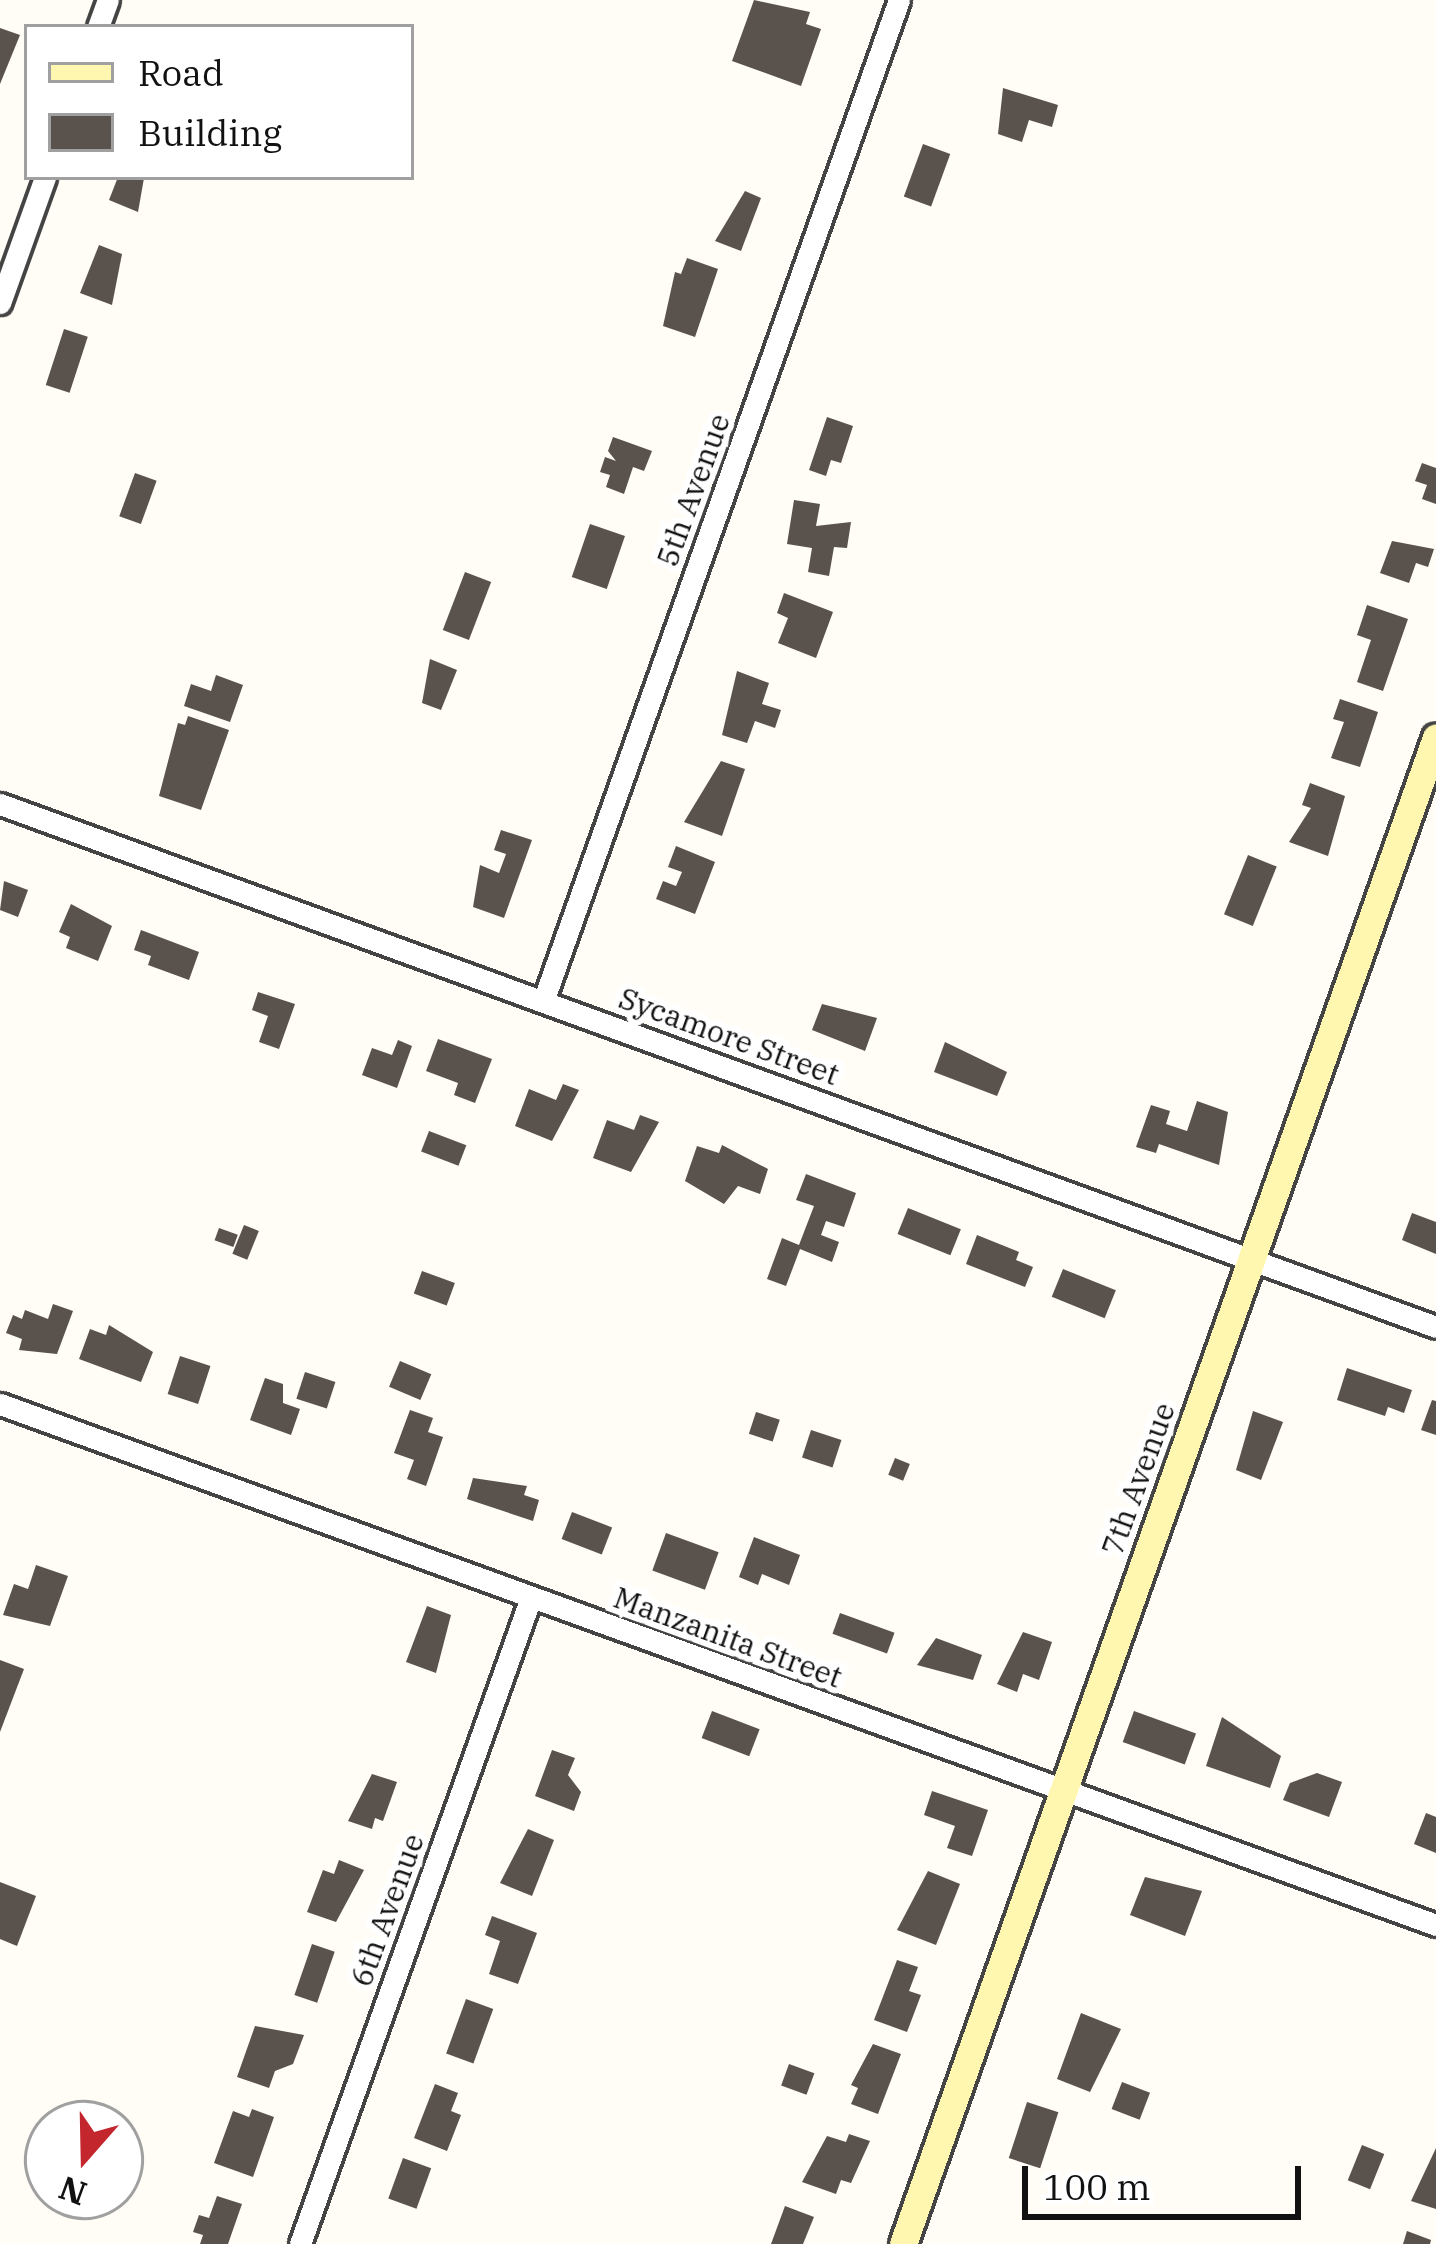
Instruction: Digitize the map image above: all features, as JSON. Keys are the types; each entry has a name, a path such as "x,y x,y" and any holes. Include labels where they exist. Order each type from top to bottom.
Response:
{"street":[{"name":"5th Avenue","path":"544,999 899,0"},
{"path":"0,303 44,180"},
{"name":"7th Avenue","path":"903,2244 1436,737"},
{"name":"Sycamore Street","path":"0,804 1436,1327"},
{"name":"Manzanita Street","path":"2,1410 1436,1925"},
{"name":"6th Avenue","path":"300,2244 531,1597"}],"building":[{"path":"754,0 810,12 806,24 821,29 801,86 732,61"},
{"path":"0,28 20,35 0,84"},
{"path":"1003,88 1058,105 1052,127 1029,120 1022,142 998,134"},
{"path":"923,144 950,154 931,207 904,197"},
{"path":"117,180 144,180 138,212 109,200"},
{"path":"745,191 761,198 741,251 715,241"},
{"path":"99,245 122,254 112,305 80,293"},
{"path":"687,258 718,269 695,337 663,326 675,272 681,274"},
{"path":"64,329 88,337 70,393 46,385"},
{"path":"827,417 853,426 841,463 831,460 826,476 809,470"},
{"path":"613,437 652,451 644,471 633,467 624,494 606,487 610,475 600,472 605,457 616,461 608,451"},
{"path":"1422,463 1436,468 1436,504 1422,499 1427,485 1415,481"},
{"path":"135,473 157,481 141,524 119,516"},
{"path":"794,500 820,504 816,526 851,522 847,548 834,547 829,576 808,572 812,548 787,544"},
{"path":"590,524 625,536 607,589 572,577"},
{"path":"1392,541 1434,549 1428,567 1416,563 1409,583 1380,573"},
{"path":"465,572 491,582 469,640 443,630"},
{"path":"784,593 833,612 816,658 778,643 788,618 777,613"},
{"path":"1367,605 1408,619 1383,691 1357,682 1371,640 1357,635"},
{"path":"430,659 457,670 441,710 422,703"},
{"path":"737,671 769,683 762,704 781,710 775,728 755,721 747,743 722,735"},
{"path":"216,675 243,685 230,722 184,706 191,684 211,691"},
{"path":"1340,699 1378,712 1360,767 1331,758 1344,722 1333,719"},
{"path":"188,716 229,730 201,810 159,796 178,723 185,725"},
{"path":"721,761 745,769 722,836 684,822"},
{"path":"1310,783 1345,796 1328,856 1289,842 1311,808 1302,805"},
{"path":"501,830 532,840 504,918 473,907 480,865 499,873 506,854 494,850"},
{"path":"676,846 715,862 695,914 656,899 663,881 676,886 682,872 668,867"},
{"path":"1248,855 1277,867 1253,926 1224,914"},
{"path":"4,881 28,890 18,917 0,910"},
{"path":"71,904 112,926 98,961 66,948 70,937 59,932"},
{"path":"141,930 199,952 189,980 148,965 151,956 134,950"},
{"path":"258,992 295,1004 279,1049 259,1042 268,1016 252,1010"},
{"path":"822,1004 877,1018 865,1051 812,1030"},
{"path":"438,1039 492,1059 475,1103 454,1095 458,1083 426,1071"},
{"path":"398,1040 412,1046 397,1088 362,1075 372,1048 392,1055"},
{"path":"945,1042 1007,1072 997,1096 934,1072"},
{"path":"563,1084 579,1090 552,1141 515,1126 529,1089 556,1100"},
{"path":"1197,1101 1228,1112 1219,1165 1159,1144 1156,1153 1136,1147 1151,1105 1170,1111 1166,1124 1187,1131"},
{"path":"640,1115 659,1122 631,1172 593,1158 607,1120 634,1130"},
{"path":"429,1131 466,1145 458,1166 421,1152"},
{"path":"722,1145 768,1169 760,1194 738,1186 724,1204 685,1181 697,1146 719,1153"},
{"path":"806,1174 856,1193 844,1227 826,1221 821,1235 839,1242 832,1262 800,1249 786,1286 767,1279 782,1238 799,1245 814,1206 796,1200"},
{"path":"908,1208 961,1229 950,1255 898,1234"},
{"path":"1412,1213 1436,1222 1436,1254 1402,1240"},
{"path":"244,1225 259,1231 247,1260 232,1254"},
{"path":"219,1228 238,1235 233,1247 215,1240"},
{"path":"977,1235 1019,1252 1016,1260 1033,1267 1025,1287 966,1264"},
{"path":"1063,1269 1116,1290 1105,1318 1052,1297"},
{"path":"422,1271 455,1283 447,1306 414,1294"},
{"path":"53,1304 73,1311 57,1354 19,1350 22,1339 6,1333 13,1315 22,1319 25,1310 48,1319"},
{"path":"109,1325 153,1352 141,1382 79,1359 90,1329 106,1335"},
{"path":"180,1356 210,1366 198,1404 168,1394"},
{"path":"400,1361 431,1374 420,1400 389,1387"},
{"path":"1347,1368 1412,1390 1404,1413 1388,1407 1385,1416 1337,1400"},
{"path":"305,1372 335,1382 327,1409 296,1399"},
{"path":"265,1378 283,1384 283,1403 300,1409 291,1435 250,1420"},
{"path":"1432,1400 1436,1401 1436,1435 1421,1430"},
{"path":"410,1410 433,1418 428,1432 443,1437 426,1486 407,1479 414,1460 394,1453"},
{"path":"1253,1411 1283,1422 1261,1480 1236,1470"},
{"path":"756,1412 780,1420 773,1442 749,1434"},
{"path":"811,1430 841,1440 832,1467 802,1458"},
{"path":"895,1458 910,1464 903,1481 888,1475"},
{"path":"473,1478 527,1486 524,1495 539,1500 533,1521 467,1499"},
{"path":"572,1512 612,1527 602,1554 562,1539"},
{"path":"666,1533 719,1552 705,1590 652,1571"},
{"path":"754,1537 800,1555 789,1585 762,1574 758,1585 739,1577"},
{"path":"36,1565 68,1576 50,1626 3,1615 14,1584 28,1589"},
{"path":"427,1606 451,1615 436,1673 406,1662"},
{"path":"840,1613 895,1633 887,1654 832,1634"},
{"path":"1023,1632 1052,1642 1039,1680 1023,1674 1017,1692 997,1684"},
{"path":"936,1638 982,1655 973,1680 917,1665"},
{"path":"0,1660 24,1669 0,1732"},
{"path":"712,1711 760,1729 749,1756 702,1738"},
{"path":"1134,1711 1196,1734 1185,1765 1123,1742"},
{"path":"1222,1717 1281,1756 1270,1788 1206,1766"},
{"path":"552,1750 575,1758 568,1775 581,1792 574,1811 535,1796"},
{"path":"1317,1773 1342,1782 1329,1817 1283,1800 1290,1783"},
{"path":"372,1774 397,1782 383,1821 375,1818 372,1829 348,1821"},
{"path":"932,1791 988,1810 972,1856 947,1848 955,1826 924,1815"},
{"path":"1426,1813 1436,1817 1436,1853 1414,1844"},
{"path":"528,1829 554,1840 532,1896 500,1883"},
{"path":"339,1860 364,1870 336,1922 307,1912 323,1870 334,1874"},
{"path":"928,1871 960,1884 936,1945 897,1930"},
{"path":"1145,1877 1202,1891 1185,1936 1130,1915"},
{"path":"0,1882 36,1896 17,1946 0,1939"},
{"path":"492,1916 537,1933 518,1984 489,1974 500,1941 485,1935"},
{"path":"312,1944 335,1952 317,2003 294,1995"},
{"path":"897,1960 918,1967 909,1991 921,1995 907,2032 874,2020"},
{"path":"466,1999 493,2009 473,2063 446,2054"},
{"path":"1081,2013 1121,2029 1090,2092 1057,2079"},
{"path":"255,2026 304,2035 293,2064 275,2071 269,2088 237,2077"},
{"path":"873,2044 901,2054 878,2114 851,2104 858,2088 851,2085"},
{"path":"789,2064 814,2073 807,2095 781,2086"},
{"path":"1122,2082 1150,2093 1140,2120 1112,2109"},
{"path":"435,2084 458,2093 451,2111 461,2115 447,2151 414,2138"},
{"path":"1027,2102 1058,2112 1040,2168 1009,2158"},
{"path":"252,2109 274,2117 253,2177 214,2163 233,2111 249,2117"},
{"path":"849,2134 870,2141 851,2183 841,2180 836,2194 802,2182 827,2136 846,2142"},
{"path":"1362,2145 1384,2154 1370,2189 1348,2180"},
{"path":"1436,2148 1436,2209 1411,2201"},
{"path":"403,2158 431,2168 416,2209 388,2198"},
{"path":"217,2196 242,2204 228,2244 200,2244 203,2235 193,2232 199,2215 209,2218"},
{"path":"785,2206 814,2217 803,2244 771,2244"},
{"path":"1407,2231 1431,2240 1430,2244 1403,2244"}]}
